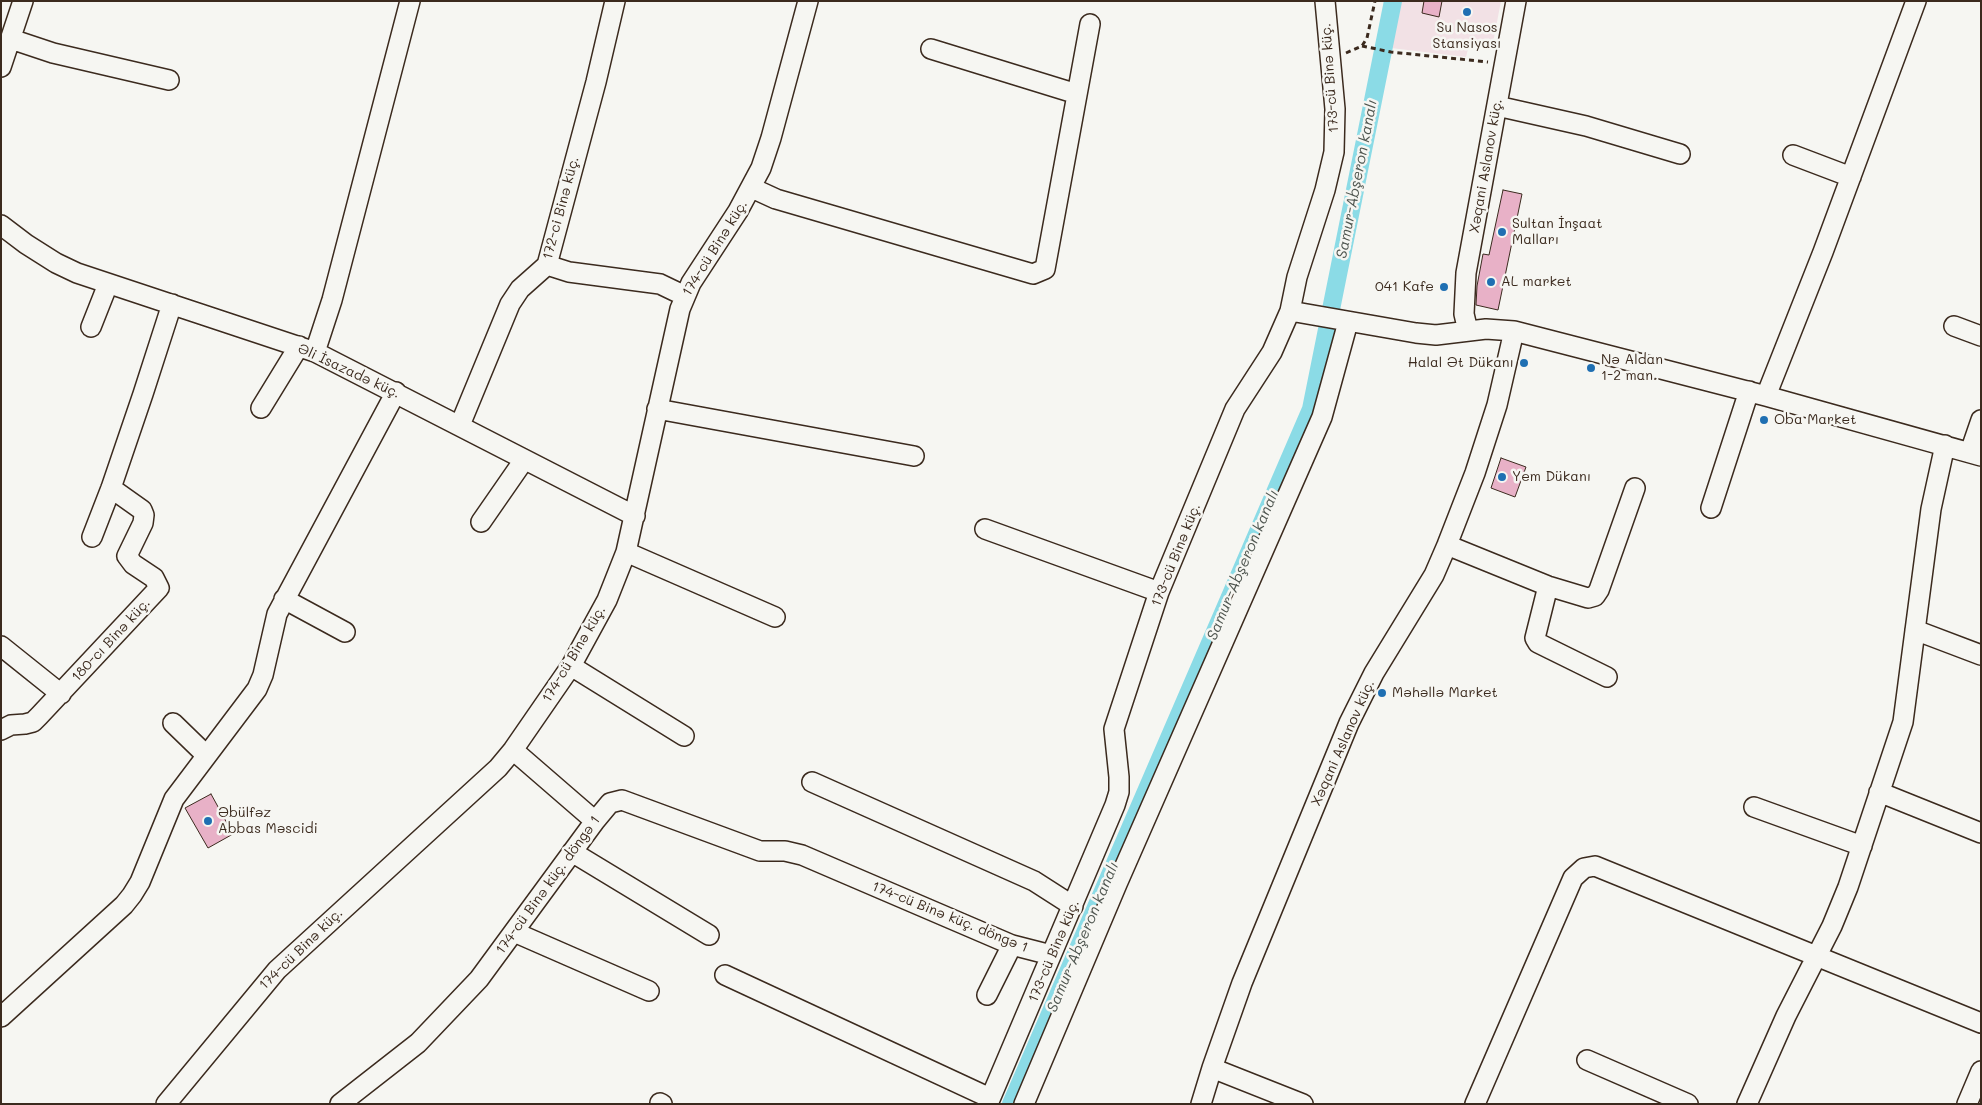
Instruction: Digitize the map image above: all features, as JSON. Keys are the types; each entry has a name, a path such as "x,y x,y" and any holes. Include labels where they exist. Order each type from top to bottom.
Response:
{"street":[{"path":"1,67 23,1"},
{"path":"261,408 307,349 332,300 410,1"},
{"name":"172-ci Binə küç.","path":"460,425 510,304 525,284 547,265 596,82 615,1"},
{"name":"174-cü Binə küç.","path":"170,1102 277,970 473,791 513,750 571,666 607,600 626,552 680,309 685,296 752,188 771,138 808,1"},
{"name":"173-cü Binə küç.","path":"989,1101 1073,906 1119,792 1114,728 1160,592 1235,409 1272,352 1290,311 1297,277 1325,190 1334,152 1335,109 1325,1"},
{"name":"Xəqani Aslanov küç.","path":"1468,330 1464,314 1466,273 1516,1"},
{"path":"1711,508 1851,177 1916,1"},
{"path":"752,188 776,199 1033,274 1045,269 1090,24"},
{"path":"11,39 53,53 169,80"},
{"path":"931,49 1077,94"},
{"path":"1497,106 1586,126 1680,154"},
{"path":"1793,155 1851,177"},
{"name":"Əli İsazadə küç.","path":"1,224 56,263 77,273 307,349 396,392 635,516"},
{"path":"547,265 569,272 660,284 685,296"},
{"path":"91,327 108,284"},
{"path":"92,537 111,488 172,304"},
{"path":"1290,311 1416,333 1436,334 1468,330 1514,331 1758,394 1975,454 1981,420"},
{"path":"1024,1104 1117,884 1322,417 1348,322"},
{"path":"1954,326 1981,336"},
{"name":"Xəqani Aslanov küç.","path":"1202,1104 1212,1068 1242,983 1349,723 1374,673 1434,574 1447,545 1475,473 1494,413 1514,331"},
{"path":"1,1017 117,912 132,895 140,882 174,799 257,689 263,675 277,614 284,599 396,392"},
{"path":"657,409 914,456"},
{"path":"1746,1104 1786,1016 1818,956 1848,887 1903,722 1931,509 1945,445"},
{"path":"481,522 524,460"},
{"name":"180-cı Binə küç.","path":"1,730 11,725 33,722 159,588 154,578 133,564 127,556 143,524 144,515 142,510 111,488"},
{"path":"1447,545 1548,586 1588,598 1595,596 1599,590 1635,488"},
{"path":"985,529 1160,592"},
{"path":"626,552 775,617"},
{"path":"1548,586 1536,638 1538,643 1608,676"},
{"path":"284,599 345,632"},
{"path":"1916,630 1981,655"},
{"path":"1,646 61,694"},
{"path":"571,666 684,736"},
{"path":"174,723 206,755"},
{"path":"513,750 595,821"},
{"path":"812,782 1034,881 1073,906"},
{"path":"1879,792 1981,833"},
{"name":"174-cü Binə küç. döngə 1","path":"340,1104 400,1057 438,1023 479,979 595,821 610,803 622,800 760,852 785,851 802,855 1012,945 1051,955"},
{"path":"1754,807 1862,846"},
{"path":"572,852 709,935"},
{"path":"1475,1104 1573,878 1584,868 1595,866 1981,1023"},
{"path":"514,932 649,991"},
{"path":"987,995 1012,945"},
{"path":"724,975 989,1101"},
{"path":"1586,1060 1688,1104"},
{"path":"1212,1068 1303,1104"},
{"path":"1967,1104 1981,1071"}],"path":[{"path":"1362,46 1367,38 1375,1"},
{"path":"1331,59 1362,46 1390,52 1505,64"}],"shaded area":[{"path":"1400,1 1501,1 1492,48 1469,45 1466,57 1391,48"}],"building":[{"path":"1424,1 1442,1 1439,17 1422,13"},
{"path":"1503,190 1522,194 1498,310 1476,305 1477,286 1483,254 1489,255"},
{"path":"1501,458 1526,467 1515,497 1491,488"},
{"path":"211,794 233,834 208,848 185,808"}],"waterway":[{"name":"Samur-Abşeron kanalı","path":"1011,1104 1311,409 1393,1"}],"place":[{"name":"Su Nasos Stansiyası","path":"1467,12"},
{"name":"Sultan İnşaat Malları","path":"1502,232"},
{"name":"AL market","path":"1491,282"},
{"name":"041 Kafe","path":"1444,287"},
{"name":"Halal Ət Dükanı","path":"1524,363"},
{"name":"Nə Aldan 1-2 man.","path":"1591,368"},
{"name":"Oba Market","path":"1764,420"},
{"name":"Yem Dükanı","path":"1502,477"},
{"name":"Məhəllə Market","path":"1382,693"},
{"name":"Əbülfəz Abbas Məscidi","path":"208,821"}]}
